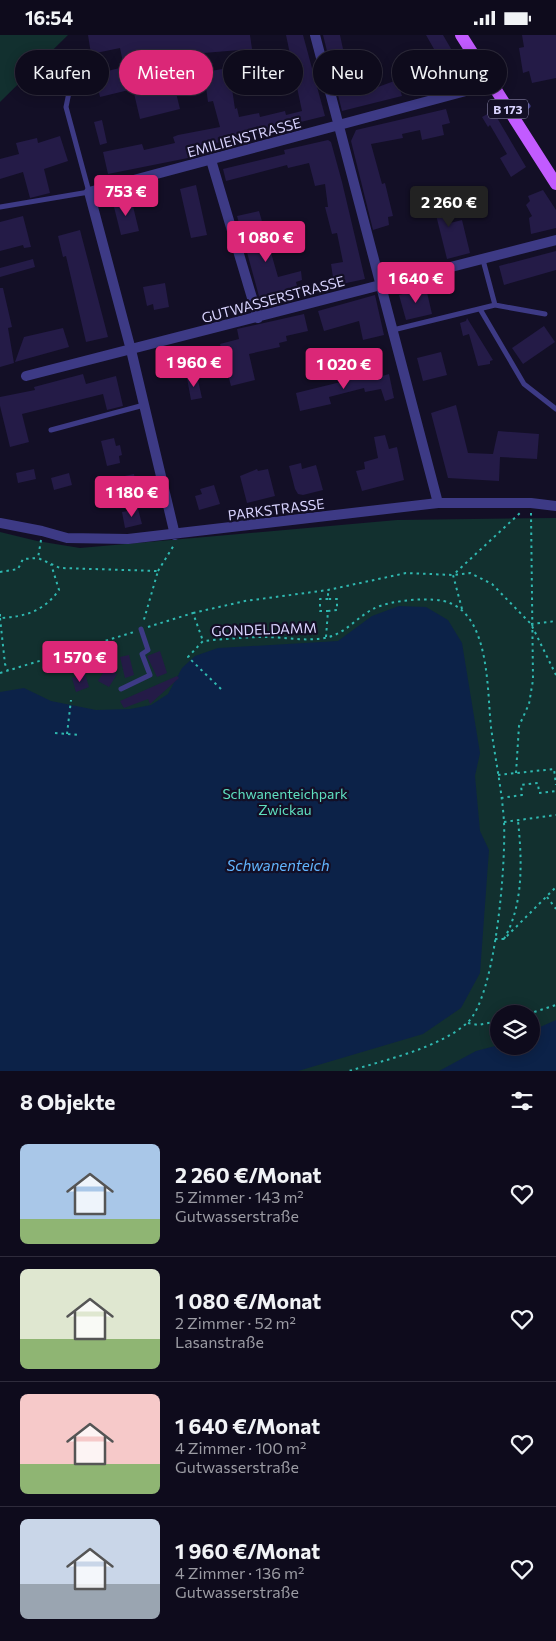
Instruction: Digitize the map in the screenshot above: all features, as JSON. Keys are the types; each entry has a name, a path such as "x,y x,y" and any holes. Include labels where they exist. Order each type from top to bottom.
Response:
{"main road":[{"name":"B 173","path":"461,35 470,50"},
{"name":"B 173","path":"499,95 556,184"}],"street":[{"path":"314,35 438,503"},
{"name":"EMILIENSTRASSE","path":"89,192 452,95"},
{"path":"210,160 258,318"},
{"path":"89,192 131,350 175,535"},
{"name":"GUTWASSERSTRASSE","path":"26,376 556,240"},
{"name":"PARKSTRASSE","path":"0,523 67,538 128,539 438,503 531,503 556,506"}],"lane":[{"path":"68,95 66,107 89,192"},
{"path":"512,115 528,106"},
{"name":"EMILIENSTRASSE","path":"0,207 89,192"},
{"path":"483,260 495,305"},
{"path":"393,331 495,305 546,314"},
{"path":"480,309 524,384 556,409"},
{"path":"51,430 144,405"},
{"path":"121,689 150,675 142,654 148,650 141,629"}],"path":[{"path":"454,575 531,503"},
{"path":"516,773 519,727 532,694 531,503"},
{"path":"38,558 42,531"},
{"path":"141,629 158,571 176,543 175,535"},
{"path":"0,572 18,569 23,559 38,558 60,568 158,571"},
{"path":"0,618 17,617 39,611 52,600 59,590 51,564"},
{"path":"193,613 245,601 328,590 406,573 454,575 470,573 492,584 531,624 556,675"},
{"path":"349,1071 430,1045 468,1023 482,999 494,939 502,881 504,823 485,663 476,631 462,609 454,575"},
{"path":"328,590 328,599"},
{"path":"320,599 337,599 337,610 328,611 320,611 320,599"},
{"name":"GONDELDAMM","path":"221,689 188,657 203,641 259,637 333,636 375,608 410,601 436,599 462,609"},
{"path":"326,637 328,611"},
{"name":"GONDELDAMM","path":"0,673 193,613 203,641"},
{"path":"0,614 5,664 8,671"},
{"path":"531,624 556,621"},
{"path":"67,734 71,700"},
{"path":"55,733 79,735"},
{"path":"498,775 554,769 556,785"},
{"path":"501,798 522,795 521,785 538,783 539,793 556,791"},
{"path":"504,823 556,815"},
{"path":"504,939 513,919 522,861 518,821"},
{"path":"494,939 504,939 556,887"},
{"path":"547,896 556,909"},
{"path":"540,1010 556,1005"},
{"path":"468,1023 478,1025 490,1023"}],"green space":[{"path":"0,35 68,35 53,50 15,50 15,87 0,102"},
{"name":"Schwanenteich","path":"556,518 556,1071 0,1071 0,532 37,541 80,548 397,520"}],"water":[{"name":"Schwanenteich","path":"399,606 426,607 448,620 462,643 480,753 475,776 480,831 489,850 480,973 461,1008 423,1034 298,1071 0,1071 0,692 24,688 51,701 96,710 130,709 151,705 168,694 182,668 195,656 218,648 338,641 372,616"},
{"path":"556,1020 556,1071 439,1071 476,1051 490,1047 490,1055 540,1055 540,1027"}],"building":[{"path":"88,35 250,35 252,49 213,52 213,50 120,50 120,48 109,50 90,50"},
{"path":"286,35 303,35 313,72 313,95 319,95 325,116 200,147 197,156 108,174 103,152 142,144 144,150 175,143 173,137 178,135 220,127 213,101 208,102 207,95 213,95 213,71 223,69 223,95 233,95 235,109 237,108 239,117 259,113 260,117 285,111 286,115 302,111 299,95 303,95 303,50 289,50"},
{"path":"323,35 340,35 343,50 327,50"},
{"path":"426,35 443,35 452,50 435,50"},
{"path":"522,35 556,35 556,78 532,83 529,71 523,73 519,48 524,47"},
{"path":"119,68 119,92 109,95 109,71"},
{"path":"392,82 392,95 402,96 342,111 338,95 382,95 382,86"},
{"path":"134,95 177,95 180,109 140,119"},
{"path":"446,109 450,123 442,125 444,135 422,140 420,130 402,134 403,138 371,144 382,184 385,183 393,216 388,217 389,225 373,230 351,141 356,130"},
{"path":"493,111 526,167 511,177 500,158 507,154 490,125 488,127 482,117"},
{"path":"102,120 107,143 100,145 94,122"},
{"path":"60,136 68,161 44,169 50,193 30,198 23,172 0,179 0,159 19,154 16,143 37,138 38,143"},
{"path":"328,140 331,142 342,182 365,279 337,285 334,284 331,264 343,262 337,233 332,234 325,207 328,207 325,184 315,186 309,163 288,168 287,165 226,181 223,169 285,154 284,150"},
{"path":"196,185 207,235 191,238 180,189"},
{"path":"443,189 450,223 462,220 470,253 447,259 430,191"},
{"path":"543,190 556,210 556,228 531,234 529,218 532,216 526,205 530,201 528,196"},
{"path":"131,198 139,231 121,235 113,203"},
{"path":"259,211 278,277 301,271 302,280 296,282 300,296 262,307 237,216"},
{"path":"23,216 31,247 24,248 23,245 0,251 0,222"},
{"path":"80,230 108,337 86,342 66,256 63,257 58,236"},
{"path":"556,251 556,270 504,285 499,266"},
{"path":"33,259 35,267 0,277 0,268"},
{"path":"165,283 169,307 154,310 153,304 147,306 143,287"},
{"path":"0,288 3,288 12,327 8,328 14,363 0,367"},
{"path":"426,288 432,314 406,320 399,295"},
{"path":"375,295 384,335 363,340 359,321 324,331 318,311"},
{"path":"304,314 308,331 286,336 287,341 279,343 280,347 249,354 255,380 231,386 220,344 239,339 237,329"},
{"path":"467,318 493,360 490,361 490,364 478,366 469,334 463,336 460,323 466,321"},
{"path":"544,326 555,342 523,364 512,348"},
{"path":"63,328 69,347 15,362 24,337"},
{"path":"441,352 447,375 423,381 417,358"},
{"path":"369,371 372,379 389,374 394,398 385,401 381,389 365,392 364,388 329,397 331,404 300,411 296,393 361,377 360,372"},
{"path":"83,374 86,384 116,376 123,406 107,410 103,394 22,414 29,442 10,447 0,406 0,397 35,390 34,387"},
{"path":"197,376 202,398 191,400 187,378"},
{"path":"456,405 468,453 493,454 498,431 539,434 537,459 500,457 499,481 448,478 431,413"},
{"path":"385,435 389,449 397,447 404,480 362,491 356,471 365,469 364,462 378,458 374,437"},
{"path":"114,438 116,446 120,445 122,455 119,456 120,463 107,466 101,441"},
{"path":"301,463 302,469 316,465 323,490 303,495 298,494 289,466"},
{"path":"34,469 36,479 18,483 16,473"},
{"path":"257,469 258,471 268,469 275,496 247,503 240,476"},
{"path":"69,473 72,485 54,490 51,478"},
{"path":"134,474 137,490 129,491 128,486 123,487 120,477"},
{"path":"214,485 220,504 199,510 195,496 202,494 200,489"},
{"path":"138,509 142,524 125,528 122,512"},
{"path":"160,651 167,673 157,677 147,656"},
{"path":"129,655 134,675 125,678 120,657"},
{"path":"106,668 117,674 109,687 98,681"},
{"path":"85,674 89,687 76,692 72,678"},
{"path":"177,676 179,678 150,704 148,699 124,708 120,701"}],"park label":[{"name":"Schwanenteichpark Zwickau","path":"285,801"}]}
